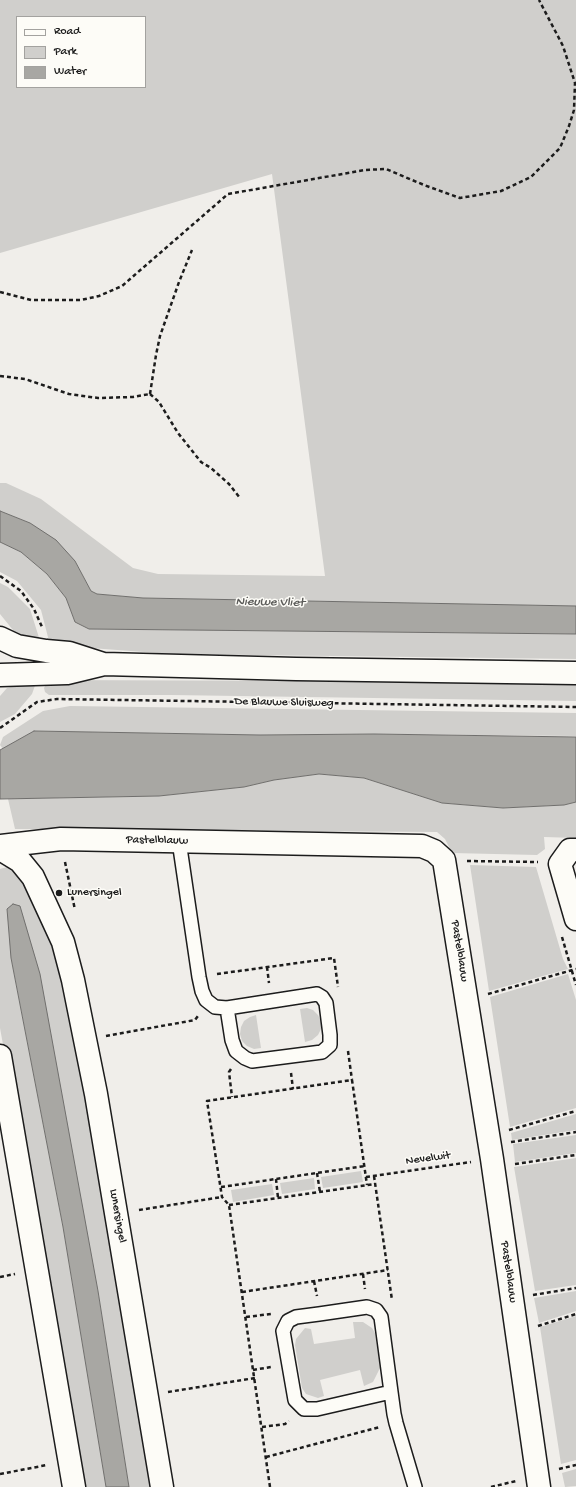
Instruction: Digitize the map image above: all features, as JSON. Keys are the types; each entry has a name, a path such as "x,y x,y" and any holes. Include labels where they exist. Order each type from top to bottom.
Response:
{"street":[{"path":"0,638 17,646 68,653 104,664"},
{"path":"0,638 2,653 0,668"},
{"path":"0,675 66,673 104,664 576,673"},
{"name":"Pastelblauw","path":"0,848 61,839 422,846 434,851 444,860 466,998 502,1162 512,1298 539,1487"},
{"name":"Lunersingel","path":"0,848 20,861 33,877 63,942 73,980 96,1094 162,1487"},
{"path":"576,850 570,850 560,864 576,919"},
{"path":"0,1056 74,1487"}],"lane":[{"path":"179,841 202,991 206,1000 215,1007 227,1008 317,994 322,997 326,1003 330,1045 322,1052 252,1061 244,1058 236,1051 232,1040 227,1008"},
{"path":"392,1392 317,1409 304,1409 295,1400 283,1330 288,1321 296,1317 319,1314 367,1308 376,1310 381,1317 392,1392 396,1423 415,1487"}],"path":[{"path":"0,292 31,300 81,300 99,296 122,286 228,194 365,170 386,169 460,198 501,191 530,177 560,148 574,110 575,82 563,46 538,0"},
{"path":"150,394 160,336 192,250"},
{"path":"0,376 25,379 62,392 98,398 133,397 150,394"},
{"path":"150,394 159,402 178,433 201,462 211,468 229,484 240,498"},
{"name":"De Blauwe Sluisweg","path":"0,728 37,702 57,699 576,707"},
{"path":"444,860 541,862 560,864"},
{"path":"466,998 486,994 576,969"},
{"path":"100,1037 195,1020 210,1003"},
{"path":"232,1097 229,1072 241,1056"},
{"path":"270,1487 229,1205 222,1197 207,1101 352,1080 367,1185"},
{"path":"506,1131 576,1110"},
{"path":"508,1142 576,1132"},
{"name":"Nevelwit","path":"366,1177 576,1155"},
{"path":"221,1188 365,1166"},
{"path":"317,1173 320,1192"},
{"path":"242,1292 388,1270 374,1176"},
{"path":"276,1179 278,1198"},
{"path":"229,1205 375,1184"},
{"path":"134,1210 222,1197"},
{"path":"0,1277 19,1274"},
{"path":"512,1298 576,1288"},
{"path":"246,1317 269,1314 288,1321"},
{"path":"537,1326 576,1314"},
{"path":"165,1392 255,1378"},
{"path":"262,1428 285,1424 304,1409"},
{"path":"266,1457 396,1423"},
{"path":"0,1474 50,1464"}],"green space":[{"path":"0,0 576,0 576,606 143,598 97,594 91,591 75,561 30,523 0,511 0,483 6,483 41,499 133,568 158,574 325,576 272,174 0,253"},
{"path":"0,542 21,552 47,574 66,598 75,622 89,629 576,634 576,659 171,654 50,645 41,610 17,581 0,572"},
{"path":"0,583 8,587 30,609 41,644 17,635 0,614"},
{"path":"37,680 32,694 15,714 0,722 0,696 7,688"},
{"path":"48,680 332,681 576,685 576,701 171,695 49,695 45,692 44,688"},
{"path":"70,706 576,713 576,736 374,734 260,735 34,731 3,749 0,745 3,737 43,711"},
{"path":"319,774 364,778 442,803 503,808 564,805 576,802 576,838 544,837 545,849 537,855 452,853 445,839 437,832 15,829 8,799 159,796 244,787 274,780"},
{"path":"470,865 536,867 563,959 568,969 489,991"},
{"path":"7,867 16,868 24,875 54,939 62,972 110,1225 154,1487 129,1487 98,1291 11,958 63,1227 106,1487 81,1487 0,1028 0,869"},
{"path":"568,974 576,1000 576,1108 510,1127 490,997"},
{"path":"307,1008 313,1010 318,1015 321,1021 321,1029 318,1035 312,1040 305,1042 300,1009"},
{"path":"256,1015 261,1048 254,1049 247,1046 242,1041 240,1034 244,1021"},
{"path":"576,1114 576,1130 512,1140 511,1133"},
{"path":"576,1135 576,1153 515,1162 513,1144"},
{"path":"576,1158 576,1285 535,1291 514,1167"},
{"path":"361,1171 363,1182 323,1188 321,1177"},
{"path":"314,1178 315,1189 282,1194 280,1183"},
{"path":"272,1184 274,1195 233,1202 231,1190"},
{"path":"576,1291 576,1311 539,1323 534,1298"},
{"path":"576,1316 576,1460 561,1464 540,1327"},
{"path":"353,1322 363,1322 372,1328 375,1333 380,1368 373,1382 364,1386 360,1370 320,1380 324,1396 318,1398 306,1394 302,1388 295,1345 296,1339 305,1328 311,1329 314,1344 355,1338"},
{"path":"576,1469 576,1486 565,1487 562,1473"}],"water":[{"name":"Nieuwe Vliet","path":"0,511 30,523 56,540 75,561 91,591 97,594 143,598 576,606 576,634 89,629 75,622 66,598 47,574 21,552 0,542"},
{"path":"34,731 260,735 374,734 576,737 576,802 564,805 503,808 442,803 364,778 319,774 274,780 244,787 159,796 0,799 0,750"},
{"path":"13,904 20,906 40,974 98,1291 129,1487 106,1487 63,1227 11,958 7,909"}],"place":[{"name":"Lunersingel","path":"59,893"}]}
